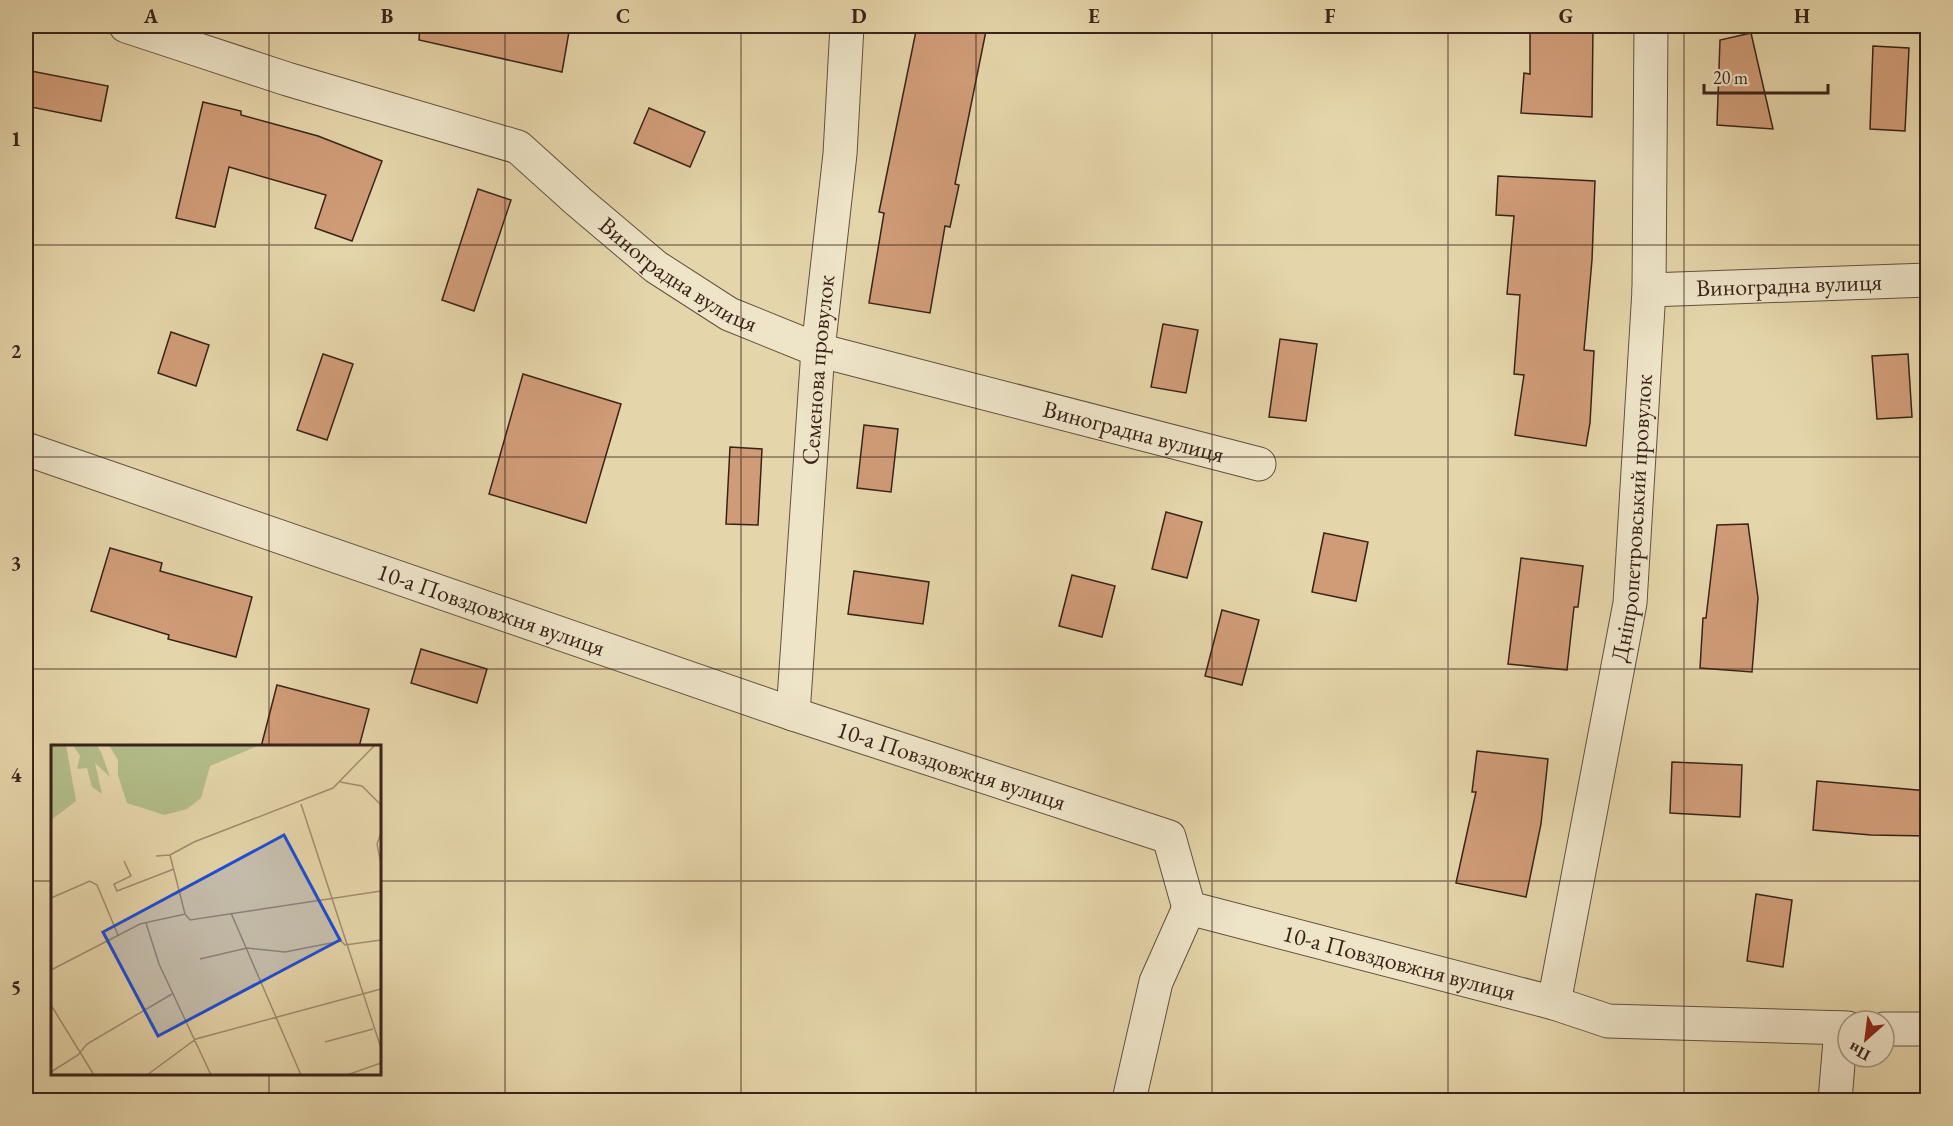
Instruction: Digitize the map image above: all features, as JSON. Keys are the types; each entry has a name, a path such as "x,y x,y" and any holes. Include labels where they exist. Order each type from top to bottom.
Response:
{"street":[{"name":"Виноградна вулиця","path":"126,26 287,79 518,147 656,267 729,314 818,350 1260,464"},
{"name":"Семенова провулок","path":"793,714 818,350 840,154 847,26"},
{"name":"Дніпропетровський провулок","path":"1554,1003 1630,603 1649,290 1651,26"},
{"name":"Виноградна вулиця","path":"1649,290 1928,280"},
{"name":"10-а Повздовжня вулиця","path":"26,449 793,714 1169,837 1189,908 1554,1003 1608,1022 1836,1028"},
{"path":"1130,1101 1156,982 1189,908"},
{"path":"1896,1029 1928,1029"},
{"path":"1834,1101 1839,1069"}],"building":[{"path":"420,26 570,26 562,72 419,40"},
{"path":"917,26 987,26 955,184 959,185 950,227 945,226 930,313 869,303 884,213 879,212"},
{"path":"1530,26 1593,26 1592,117 1521,113 1524,73 1530,74"},
{"path":"1751,33 1773,129 1717,125 1720,40"},
{"path":"1873,46 1909,48 1905,131 1870,129"},
{"path":"26,70 108,86 101,121 26,106"},
{"path":"203,102 241,111 241,115 318,136 382,161 352,241 315,228 326,195 229,167 215,227 176,218"},
{"path":"649,108 705,132 690,167 634,143"},
{"path":"1498,176 1595,181 1592,260 1584,350 1594,351 1590,423 1586,446 1515,435 1524,375 1514,374 1520,295 1507,294 1514,216 1496,215"},
{"path":"478,189 511,200 474,311 442,300"},
{"path":"1163,324 1198,330 1186,393 1151,387"},
{"path":"171,332 209,345 196,386 158,373"},
{"path":"1280,339 1317,344 1306,421 1269,417"},
{"path":"323,354 353,364 327,440 297,430"},
{"path":"1908,354 1912,417 1877,419 1872,356"},
{"path":"523,374 621,404 586,523 489,494"},
{"path":"864,425 898,429 891,492 857,488"},
{"path":"730,447 762,449 758,525 726,524"},
{"path":"1166,512 1202,522 1187,578 1152,569"},
{"path":"1748,524 1758,598 1752,672 1700,668 1703,618 1706,618 1717,525"},
{"path":"1324,533 1368,542 1356,601 1312,592"},
{"path":"110,548 162,563 160,571 252,597 236,657 168,639 169,635 91,611"},
{"path":"1521,558 1583,566 1578,607 1574,607 1567,670 1508,664"},
{"path":"854,571 929,582 923,624 848,614"},
{"path":"1072,575 1115,586 1102,637 1059,626"},
{"path":"1222,610 1259,620 1242,685 1205,676"},
{"path":"421,649 487,669 477,703 411,683"},
{"path":"277,685 369,709 360,745 262,745"},
{"path":"1477,751 1548,759 1541,824 1526,897 1456,883 1476,792 1472,792"},
{"path":"1672,762 1742,765 1740,817 1670,813"},
{"path":"1817,781 1928,791 1928,836 1871,835 1813,830"},
{"path":"1756,894 1792,900 1783,967 1747,961"}]}
